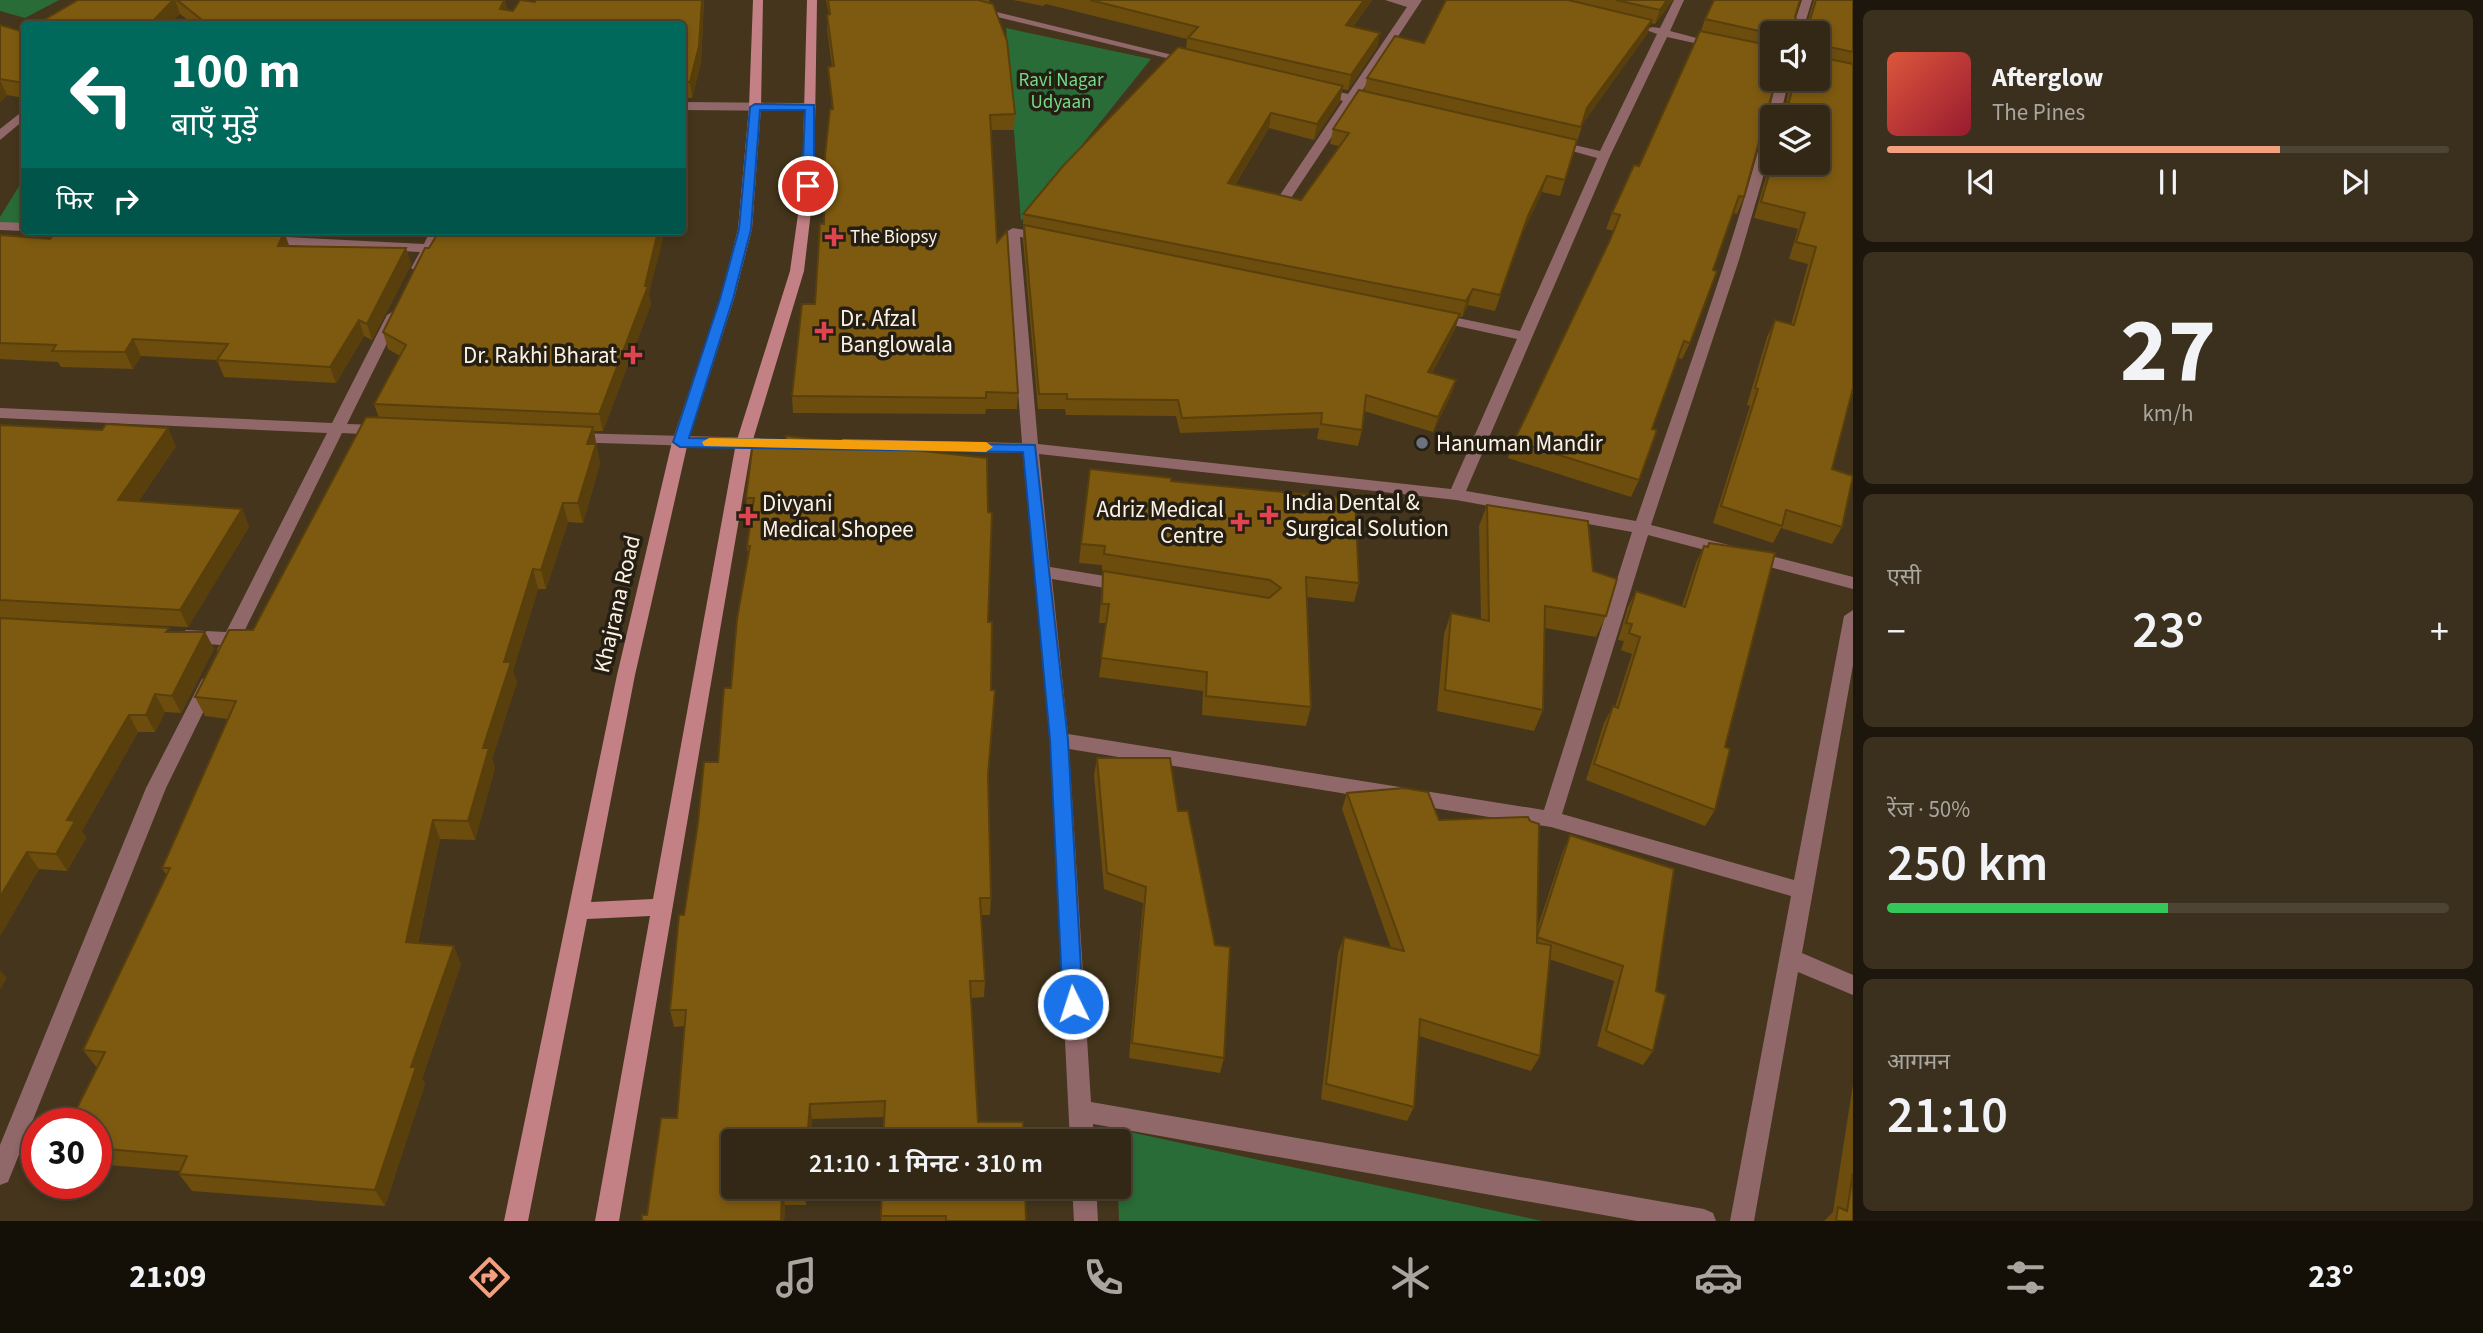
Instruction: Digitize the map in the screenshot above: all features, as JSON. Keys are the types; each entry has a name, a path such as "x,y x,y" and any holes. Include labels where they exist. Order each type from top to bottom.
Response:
{"main road":[{"name":"Khajrana Road","path":"516,1221 626,675 680,442 727,299 745,229 755,107 758,0"},
{"path":"607,1221 744,443 797,271 808,186 811,0"},
{"path":"578,911 662,906"}],"street":[{"path":"933,0 1202,63"},
{"path":"1286,195 1415,3 1390,0"},
{"path":"1456,495 1523,336 1604,156 1679,0"},
{"path":"1800,21 1807,0"},
{"path":"1637,27 1724,46"},
{"path":"1309,89 1390,107"},
{"path":"686,106 810,107"},
{"path":"0,136 21,117"},
{"path":"1537,141 1604,156"},
{"path":"1551,819 1642,528 1732,260 1760,164"},
{"path":"0,226 21,228"},
{"path":"1068,243 1013,232 1030,448 1059,740 1081,1129"},
{"path":"0,1174 156,788 435,235"},
{"path":"249,239 428,248"},
{"path":"1417,314 1523,336"},
{"path":"0,413 392,431"},
{"path":"556,437 772,443"},
{"path":"826,444 1030,448 1456,495 1642,528 1853,583"},
{"path":"1043,572 1134,587"},
{"path":"1742,1221 1853,616"},
{"path":"163,635 231,639"},
{"path":"1059,740 1551,819 1804,891"},
{"path":"1792,959 1853,985"},
{"path":"1080,1111 1704,1221"},
{"path":"1085,1199 1086,1221"}],"green space":[{"path":"0,0 59,0 25,18 0,11"},
{"name":"Ravi Nagar Udyaan","path":"1006,28 1151,59 1021,221"},
{"path":"21,183 21,228 0,227 0,217"},
{"path":"1131,1132 1542,1221 1119,1221 1118,1199 1131,1199"}],"building":[{"path":"78,0 173,0 153,21 42,21"},
{"path":"177,0 504,0 500,9 513,11 520,0 702,0 699,46 690,82 686,82 686,21 203,21"},
{"path":"828,0 978,0 993,4 1007,41 1015,114 990,115 997,242 1007,231 1018,393 986,392 986,398 792,396 802,304 815,304 820,224 824,224 825,156 830,109 833,109 828,67 834,66 827,15 830,14"},
{"path":"1090,0 1364,0 1346,25 1380,33 1351,75 1188,38 1198,27"},
{"path":"1446,0 1568,0 1652,20 1587,108 1581,127 1367,78 1395,36 1424,43"},
{"path":"1616,0 1667,0 1660,10"},
{"path":"1714,0 1800,0 1795,17 1797,21 1760,21 1760,31 1705,19"},
{"path":"1816,0 1853,0 1853,52 1830,47 1830,21 1797,21 1810,20"},
{"path":"0,25 21,31 21,82 0,79"},
{"path":"1700,31 1760,43 1760,91 1773,91 1769,105 1760,105 1760,138 1744,197 1739,196 1713,270 1717,271 1690,343 1684,341 1652,429 1657,430 1639,480 1514,441 1610,240 1620,215 1612,213 1634,165 1639,166"},
{"path":"1178,47 1343,86 1317,124 1271,113 1228,183 1301,200 1349,133 1333,129 1359,90 1577,140 1565,180 1547,176 1528,216 1500,295 1473,289 1466,301 1023,214 1063,166"},
{"path":"1830,59 1853,64 1853,388 1832,469 1853,476 1842,527 1786,510 1782,526 1721,506 1758,389 1755,388 1775,320 1794,325 1816,247 1796,242 1805,213 1761,202 1769,175 1830,175 1830,105 1782,105 1789,102 1792,91 1830,91"},
{"path":"1024,225 1460,314 1428,372 1456,380 1438,417 1366,395 1362,430 1321,424 1322,413 1182,418 1178,400 1067,399 1067,394 1039,394"},
{"path":"0,235 50,239 53,235 283,235 278,246 406,248 367,324 359,320 330,367 217,360 228,344 133,339 125,352 52,351 56,345 0,343"},
{"path":"437,235 657,235 645,286 648,286 599,414 374,404 406,345 383,332 425,248 429,248"},
{"path":"366,417 593,427 587,444 596,444 578,503 563,503 541,570 533,569 504,662 511,662 483,748 489,748 468,821 433,820 406,942 454,946 411,1067 416,1067 375,1190 179,1174 187,1156 112,1149 112,1108 77,1108 105,1052 83,1050 170,868 162,868 236,701 195,697 229,630 253,630"},
{"path":"106,424 168,428 118,500 242,509 180,610 0,600 0,425 102,430"},
{"path":"786,436 987,458 988,512 992,513 988,622 992,622 991,690 995,690 988,775 991,898 980,898 985,981 970,981 978,1122 1023,1122 1023,1129 884,1129 885,1101 810,1104 808,1129 721,1129 721,1199 782,1199 781,1221 642,1221 642,1215 647,1215 661,1118 677,1118 686,1010 670,1010 679,915 684,915 704,762 718,762 724,688 731,688 737,619 750,546 747,546 754,498 746,498 753,442 786,442"},
{"path":"1090,469 1171,478 1171,481 1355,499 1359,583 1306,577 1311,707 1206,696 1207,672 1101,658 1109,604 1102,604 1103,571 1269,598 1281,588 1270,580 1104,554 1105,546 1081,544"},
{"path":"1487,505 1588,521 1593,571 1617,579 1606,616 1545,606 1543,710 1445,690 1451,613 1489,621"},
{"path":"1709,543 1775,553 1725,747 1730,749 1715,810 1594,764 1613,706 1618,708 1640,637 1629,633 1632,624 1626,623 1636,591 1685,607 1704,546 1708,547"},
{"path":"0,618 169,628 166,632 205,632 172,696 155,694 146,715 129,715 67,820 75,821 56,854 27,852 0,897"},
{"path":"1097,758 1170,758 1178,811 1188,811 1215,945 1230,947 1224,1058 1132,1043 1146,887 1107,873"},
{"path":"1404,788 1428,792 1439,820 1528,817 1530,821 1539,824 1537,943 1551,945 1540,1056 1420,1019 1414,1107 1326,1084 1344,937 1404,951 1347,793"},
{"path":"1570,835 1674,869 1656,991 1666,995 1653,1051 1606,1031 1623,966 1537,937"},
{"path":"1853,1173 1853,1221 1836,1221 1838,1207 1847,1211"},
{"path":"882,1199 1025,1199 1026,1221 946,1221 946,1216 881,1216"}],"slow traffic":[{"path":"709,442 986,447"}],"place":[{"name":"The Biopsy","path":"834,237"},
{"name":"Dr. Afzal Banglowala","path":"824,331"},
{"name":"Dr. Rakhi Bharat","path":"633,355"},
{"name":"Hanuman Mandir","path":"1422,443"},
{"name":"India Dental & Surgical Solution","path":"1269,515"},
{"name":"Divyani Medical Shopee","path":"748,516"},
{"name":"Adriz Medical Centre","path":"1240,522"}],"route":[{"path":"808,186 810,107 755,107 745,229 727,299 680,442 1030,448 1059,740 1073,1004"}]}
